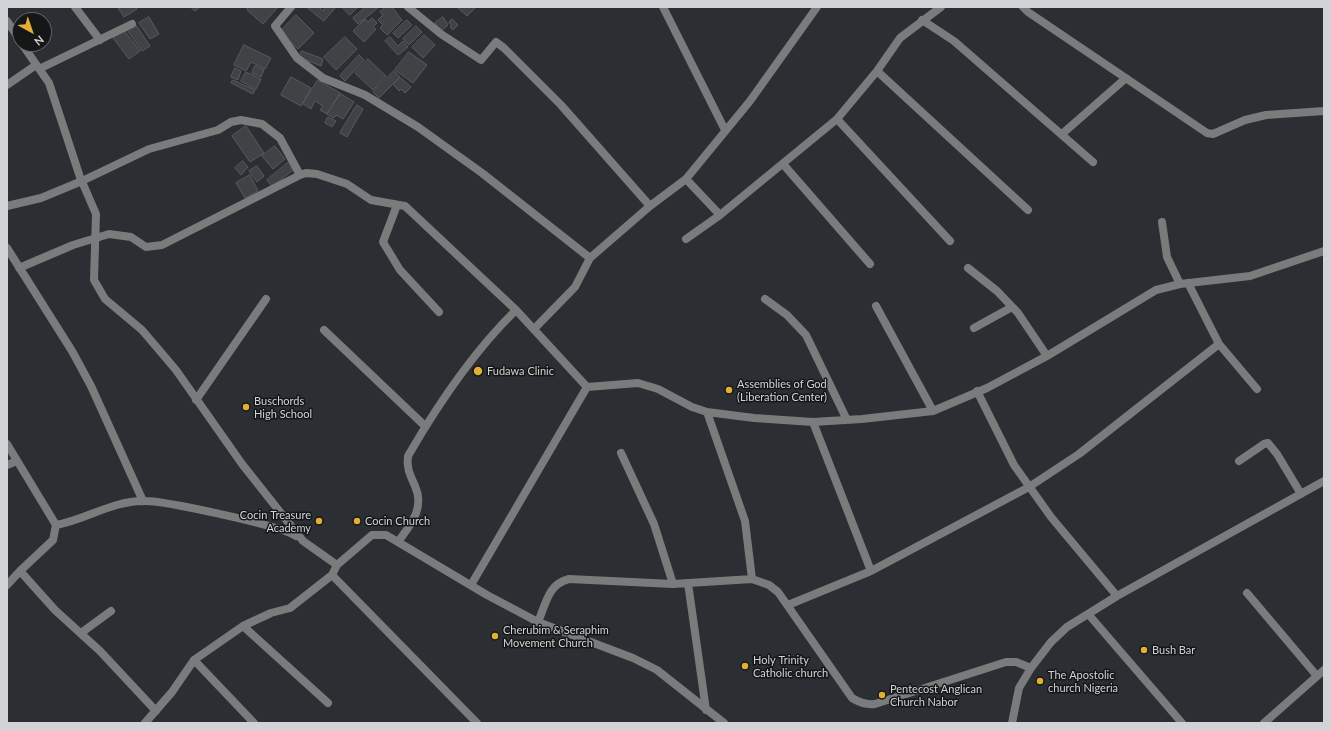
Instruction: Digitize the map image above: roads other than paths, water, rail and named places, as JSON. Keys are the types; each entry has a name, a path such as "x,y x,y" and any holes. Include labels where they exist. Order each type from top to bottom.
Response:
{"street":[{"path":"75,7 100,40"},
{"path":"291,7 275,26 297,58 323,78 365,95 418,128 482,173 590,258"},
{"path":"408,7 441,34 481,60 496,42 504,48 561,105 650,206"},
{"path":"663,7 725,130"},
{"path":"534,329 575,287 590,258 650,206 686,179 750,101 817,7"},
{"path":"686,239 720,215 746,192 783,164 837,119 877,71 900,38 922,20 937,12 941,7"},
{"path":"1023,7 1200,129 1212,134 1245,120 1266,115 1324,111"},
{"path":"922,20 954,41 1093,162"},
{"path":"7,85 38,67 100,40 132,24"},
{"path":"28,52 49,83 82,182 96,214 94,280 105,299 142,330 176,370 242,464 303,541"},
{"path":"877,71 1028,210"},
{"path":"1062,134 1126,78"},
{"path":"837,119 950,241"},
{"path":"7,206 41,198 82,182 149,149 218,130 231,122 241,120 262,124 280,138 300,175"},
{"path":"783,164 870,264"},
{"path":"19,268 95,238 109,234 131,237 146,247 162,246 300,175 306,173 317,174 347,184 371,200 405,206 516,310 586,387"},
{"path":"686,179 720,215"},
{"path":"397,205 383,242 400,270 439,312"},
{"path":"1162,222 1168,257 1180,284"},
{"path":"7,248 72,351 91,386 143,501"},
{"path":"586,387 638,383 658,389 692,407 707,412 754,418 812,422 933,411 978,391 1047,356 1156,290 1180,284 1250,276 1324,251"},
{"path":"968,268 997,291 1012,307 1047,356"},
{"path":"1188,283 1219,344 1257,389"},
{"path":"196,400 266,299"},
{"path":"765,299 788,315 806,334 847,420"},
{"path":"876,306 933,411"},
{"path":"974,328 1012,307"},
{"path":"398,542 419,509 417,490 406,466 408,456 451,387 497,329 516,310"},
{"path":"324,330 426,426"},
{"path":"788,605 871,571 1030,487 1079,454 1219,344"},
{"path":"470,585 586,387"},
{"path":"978,391 1014,465 1051,517 1117,596"},
{"path":"707,412 745,521 752,579"},
{"path":"812,422 871,571"},
{"path":"1239,461 1264,444 1268,443 1277,454 1301,494"},
{"path":"7,444 56,525 54,540 7,585"},
{"path":"621,453 654,524 673,584"},
{"path":"7,465 17,461"},
{"path":"1012,723 1020,688 1031,668 1051,642 1067,627 1089,615 1117,596 1324,481"},
{"path":"56,525 74,521 90,513 111,507 143,501 179,506 290,531 338,565"},
{"path":"146,723 172,692 194,660 243,626 271,613 290,608 332,575 338,565 372,535 386,535 470,585 538,622 633,658 657,670 724,723"},
{"path":"20,572 56,610 100,652 156,711"},
{"path":"332,575 477,723"},
{"path":"538,622 553,587 558,581 569,579 673,584 752,579 773,589 788,605 852,698 860,703 868,705 1006,662 1016,662 1031,668"},
{"path":"688,582 706,710"},
{"path":"1247,593 1317,676"},
{"path":"81,633 111,611"},
{"path":"1089,615 1182,723"},
{"path":"243,626 328,703"},
{"path":"194,660 254,723"},
{"path":"1264,723 1324,670"}],"place":[{"name":"Fudawa Clinic","path":"478,371"},
{"name":"Assemblies of God (Liberation Center)","path":"729,390"},
{"name":"Buschords High School","path":"246,407"},
{"name":"Cocin Treasure Academy","path":"319,521"},
{"name":"Cocin Church","path":"357,521"},
{"name":"Cherubim & Seraphim Movement Church","path":"495,636"},
{"name":"Bush Bar","path":"1144,650"},
{"name":"Holy Trinity Catholic church","path":"745,666"},
{"name":"The Apostolic church Nigeria","path":"1040,681"},
{"name":"Pentecost Anglican Church Nabor","path":"882,695"}]}
